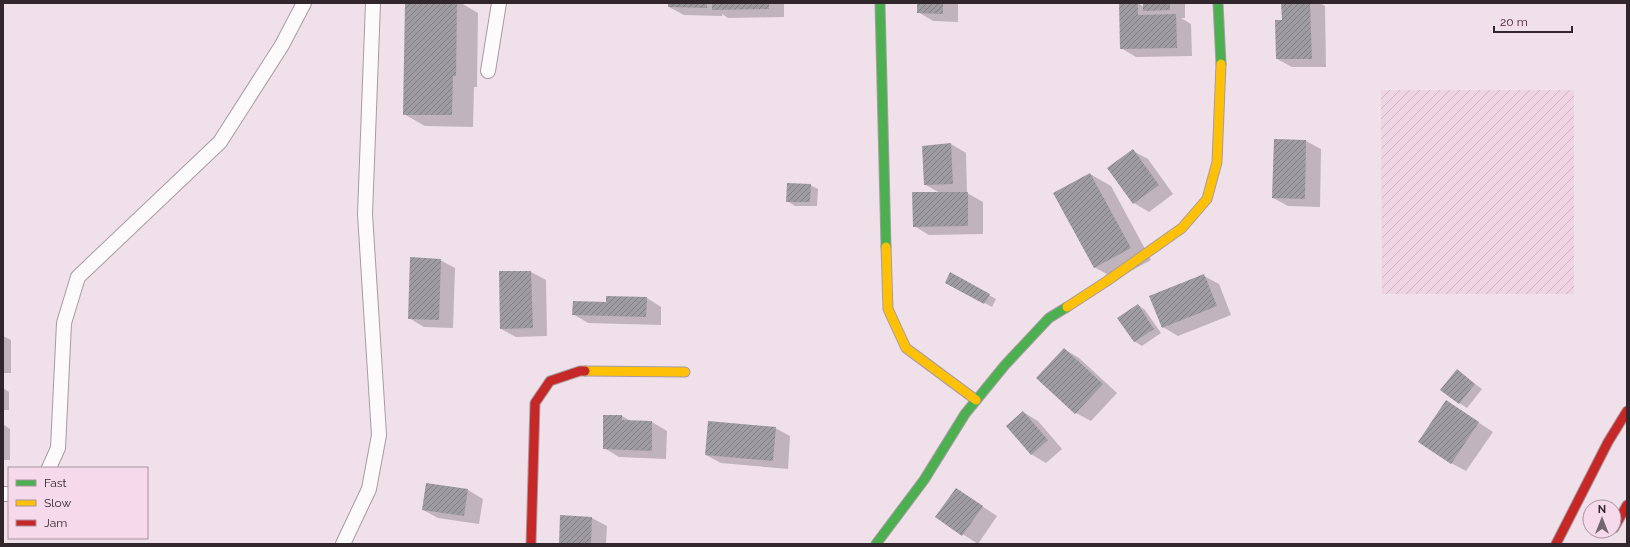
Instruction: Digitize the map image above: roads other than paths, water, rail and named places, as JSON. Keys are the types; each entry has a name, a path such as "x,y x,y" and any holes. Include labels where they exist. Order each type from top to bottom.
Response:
{"street":[{"path":"880,3 888,309 906,348 976,400"},
{"path":"876,544 924,480 965,414 1005,365 1050,318 1107,281 1182,228 1207,199 1217,162 1221,66 1218,3"},
{"path":"531,544 535,403 550,381 580,371 685,372"},
{"path":"1556,544 1608,442 1627,411"},
{"path":"1622,514 1627,505"}],"lane":[{"path":"49,467 58,448 64,323 78,277 220,142 282,45 304,3"},
{"path":"343,544 369,489 379,435 365,214 373,3"},
{"path":"488,71 499,3"}]}
